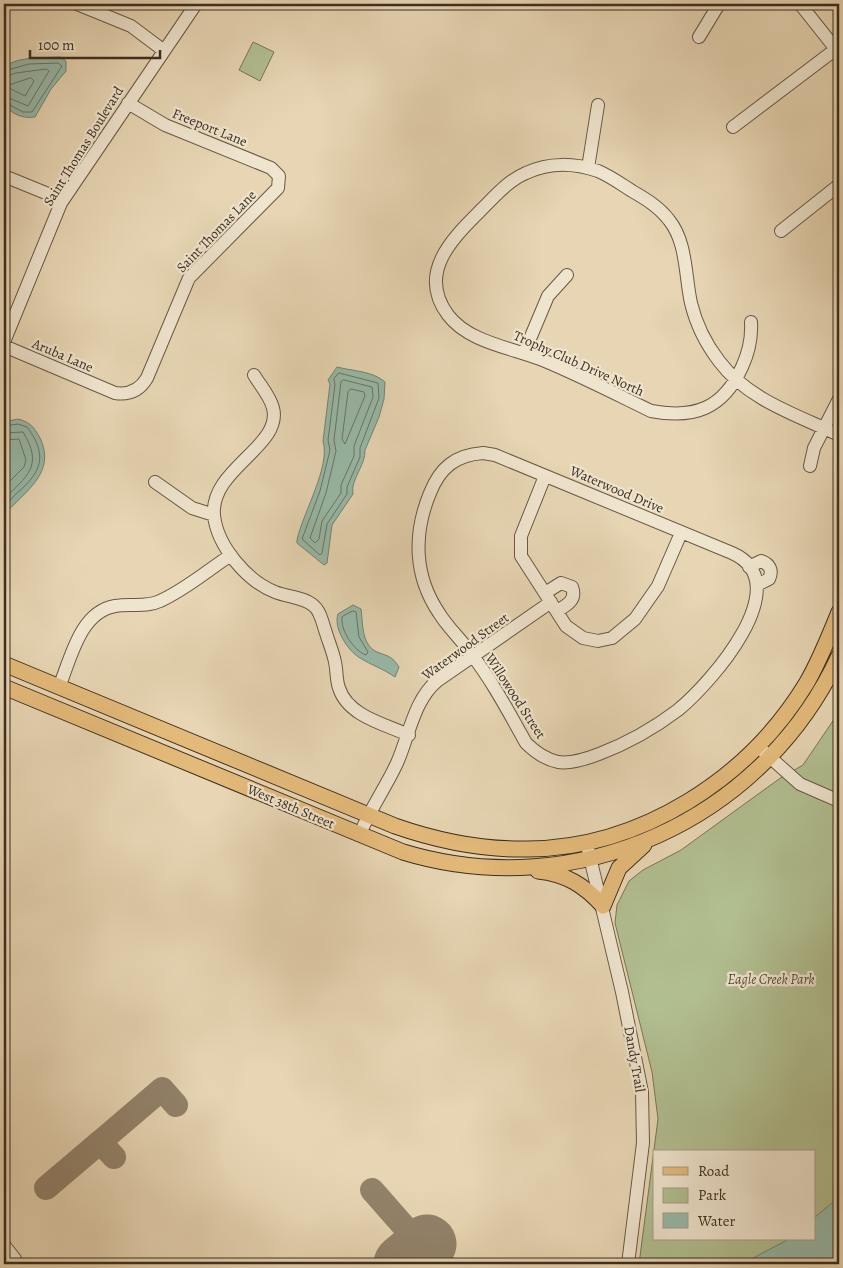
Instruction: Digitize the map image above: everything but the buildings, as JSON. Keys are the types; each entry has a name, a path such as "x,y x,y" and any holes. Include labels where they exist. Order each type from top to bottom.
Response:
{"main road":[{"path":"586,842 638,826 681,806 730,772 776,726 805,685 839,612"},
{"path":"590,857 653,838 712,807 740,786 770,758 804,718 839,656"},
{"name":"West 38th Street","path":"4,664 368,816 424,836 476,846 527,849 586,842"},
{"name":"West 38th Street","path":"4,687 417,856 459,863 504,867 552,864 590,857"},
{"path":"504,867 554,872 568,877 581,886 602,906 619,868 653,838"}],"street":[{"path":"77,4 131,26 163,50"},
{"name":"Saint Thomas Boulevard","path":"4,342 63,200 196,4"},
{"path":"699,37 719,4"},
{"path":"733,128 838,51 800,4"},
{"name":"Freeport Lane","path":"128,103 165,125 271,168 279,178"},
{"path":"598,105 588,168 607,176 651,202 671,222 680,240 697,321 712,351 736,380 765,401 839,435"},
{"name":"Trophy Club Drive North","path":"588,168 552,165 520,176 503,188 447,246 440,261 437,281 440,300 448,315 468,333 524,353 651,411 664,414 684,414 707,408 723,396 736,380 748,352 752,322"},
{"path":"4,176 63,200"},
{"name":"Saint Thomas Lane","path":"111,391 122,394 131,392 145,382 189,278 276,191 279,178"},
{"path":"780,231 839,184"},
{"path":"524,353 546,299 557,284 567,275"},
{"name":"Aruba Lane","path":"4,346 111,391"},
{"path":"254,375 273,406 273,424 267,436 242,460 224,484 216,500 214,515 220,534 231,555 255,581 276,592 304,600 315,607 334,655 337,683 346,702 359,713 409,734"},
{"path":"810,466 813,450 839,398"},
{"name":"Waterwood Drive","path":"460,457 471,454 491,454 737,555 753,575 757,598 752,611 727,657 693,697 662,722 616,748 578,761 557,762 535,752"},
{"name":"Willowood Street","path":"460,457 444,468 434,484 421,520 418,556 422,580 434,605 473,655 526,743 535,752"},
{"path":"545,476 520,536 519,548 524,563 566,626 583,638 598,641 616,635 635,619 652,596 681,533"},
{"path":"155,482 192,508 214,515"},
{"path":"59,687 83,630 94,616 115,606 143,606 158,601 231,555"},
{"path":"561,583 569,584 573,589 572,600 551,602 561,583"},
{"name":"Waterwood Street","path":"360,834 396,764 420,703 429,689 473,655 551,602"},
{"path":"758,746 800,784 839,801"},
{"name":"Dandy Trail","path":"586,842 640,1072 643,1107 642,1159 628,1264"},
{"path":"4,1245 16,1258"}],"green space":[{"path":"253,42 274,52 260,81 239,70"},
{"name":"Eagle Creek Park","path":"839,712 839,1264 639,1264 653,1157 653,1240 816,1240 816,1150 654,1150 658,1119 652,1072 615,923 617,905 629,881 643,870 681,850 779,779 803,765"}],"water":[{"path":"60,57 66,61 66,71 51,89 35,117 22,116 7,108 4,104 3,81 5,69 8,65 21,60"},
{"path":"337,367 368,373 380,378 385,382 384,399 354,483 353,494 332,525 327,563 324,565 297,543 297,540 320,477 323,464 323,441 330,384 328,380"},
{"path":"18,419 29,423 38,434 44,450 44,462 36,481 4,515 4,422"},
{"path":"353,605 361,609 365,639 368,644 377,652 392,658 399,667 395,677 355,655 346,645 338,626 338,614"},
{"path":"839,1197 839,1264 742,1264 787,1240 816,1240 816,1216"}],"taxiway":[{"path":"100,1142 162,1089 176,1105"},
{"path":"46,1188 100,1142 114,1157"},
{"path":"372,1190 437,1264"}],"runway":[{"path":"403,1264 427,1244"}]}
